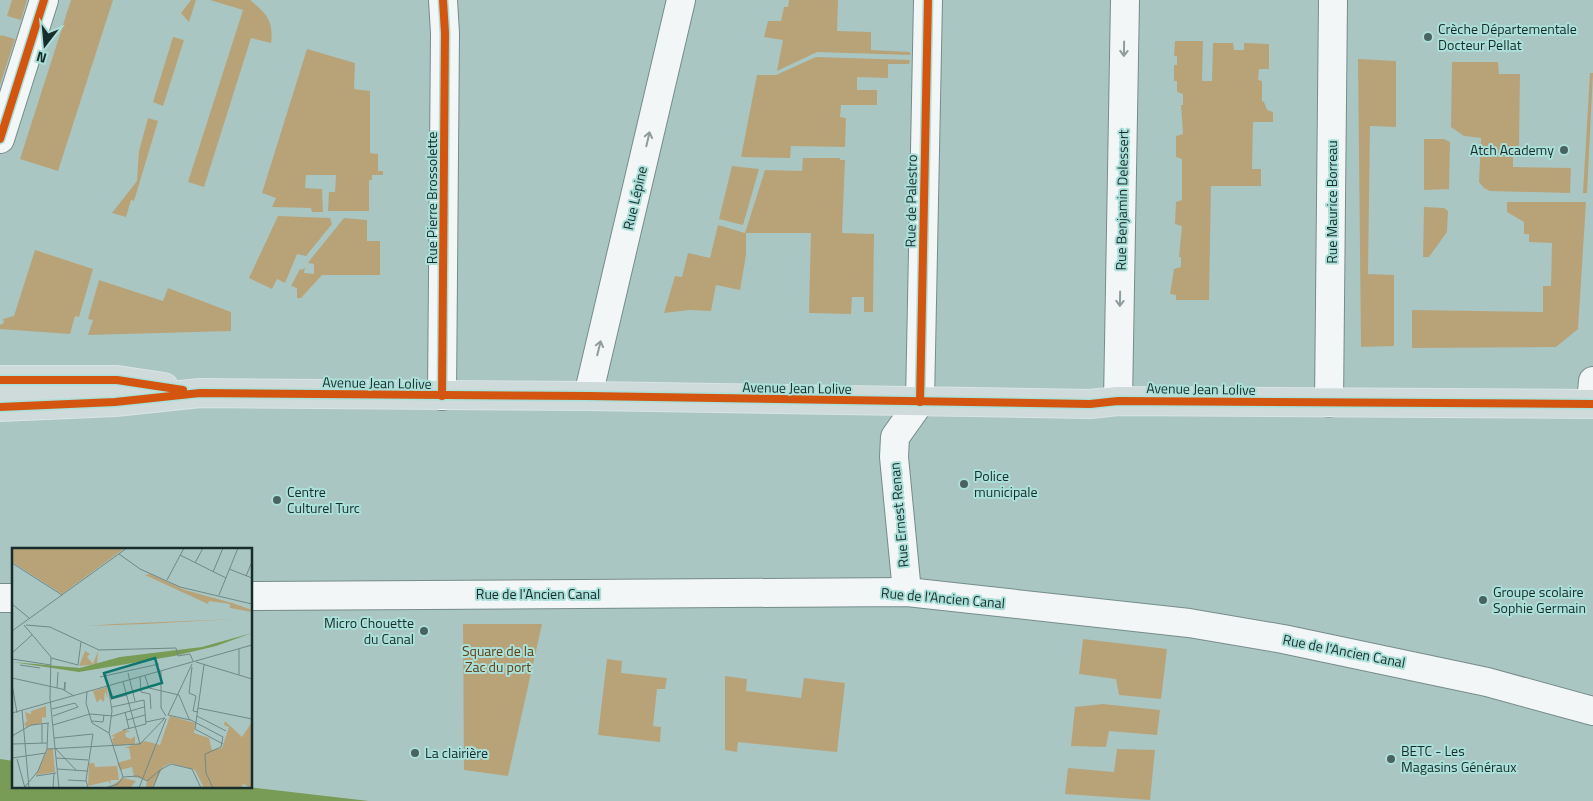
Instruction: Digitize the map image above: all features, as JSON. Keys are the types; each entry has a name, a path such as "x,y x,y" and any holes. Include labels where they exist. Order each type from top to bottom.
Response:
{"main road":[{"path":"0,380 117,380 200,393"},
{"name":"Avenue Jean Lolive","path":"0,406 115,402 200,393 588,396 1090,404 1118,401 1329,403 1592,396"}],"street":[{"path":"0,139 44,0"},
{"name":"Rue Pierre Brossolette","path":"442,396 445,33 443,0"},
{"name":"Rue Lépine","path":"588,396 681,0"},
{"name":"Rue de Palestro","path":"920,402 928,0"},
{"name":"Rue Benjamin Delessert","path":"1118,401 1125,0"},
{"name":"Rue Maurice Borreau","path":"1329,403 1333,0"},
{"name":"Rue Ernest Renan","path":"907,592 894,457 895,437 920,402"},
{"name":"Rue de l'Ancien Canal","path":"252,596 907,592 1189,623 1283,639 1488,682 1593,711"}],"green space":[{"path":"12,0 27,0 21,20 7,16"},
{"path":"71,0 113,0 58,171 20,159"},
{"path":"191,0 196,0 189,22 181,13"},
{"path":"210,0 250,0 268,18 272,35 271,43 251,38 204,187 188,182 243,10"},
{"path":"789,0 838,0 837,31 871,32 871,50 910,52 910,55 817,52 777,71 783,40 764,37 768,21 781,21 784,7 788,7"},
{"path":"1,35 15,39 0,85 0,37"},
{"path":"173,37 184,40 163,106 153,102"},
{"path":"1175,41 1203,41 1202,81 1212,81 1213,43 1233,43 1234,50 1244,50 1244,43 1269,44 1269,69 1259,69 1258,80 1262,81 1262,101 1267,110 1273,112 1273,122 1253,122 1252,169 1261,169 1261,186 1211,186 1209,300 1176,300 1176,295 1170,294 1174,269 1181,267 1181,257 1179,257 1182,226 1175,224 1176,202 1182,200 1182,159 1176,157 1176,136 1183,134 1181,105 1183,105 1183,94 1177,92 1177,81 1174,81 1174,65 1177,65 1177,56 1174,56"},
{"path":"307,49 355,63 354,89 370,91 370,153 378,154 378,171 383,171 383,175 372,175 372,180 369,180 369,211 328,211 329,192 335,192 336,175 306,175 305,188 322,189 323,212 312,212 311,208 272,207 276,198 262,193"},
{"path":"816,57 910,60 909,64 888,64 888,78 857,77 857,90 877,90 877,105 841,105 840,117 846,118 845,147 791,146 790,158 741,157 757,75 776,75"},
{"path":"1358,59 1396,61 1396,127 1370,126 1368,274 1394,275 1394,346 1361,347"},
{"path":"1452,62 1498,62 1499,74 1520,74 1519,146 1513,147 1513,167 1571,168 1570,193 1490,191 1484,188 1479,182 1481,138 1464,136 1451,127"},
{"path":"1590,73 1593,73 1587,193 1583,193"},
{"path":"148,118 158,121 134,201 131,200 126,217 112,213 137,181 139,151"},
{"path":"1424,139 1444,139 1450,142 1449,189 1424,190"},
{"path":"803,158 840,158 840,160 845,160 842,233 874,234 873,312 864,312 864,297 852,297 851,314 809,313 811,233 746,233 746,255 740,290 716,285 711,311 689,310 664,313 675,276 682,277 688,253 710,258 718,225 745,233 765,170 802,171"},
{"path":"732,166 759,169 743,225 719,219"},
{"path":"1507,202 1586,202 1578,329 1556,347 1412,348 1412,310 1543,312 1543,286 1551,286 1552,243 1529,242 1529,234 1524,234 1524,222 1507,212"},
{"path":"1424,207 1444,208 1448,211 1447,232 1429,257 1423,257"},
{"path":"278,216 330,218 332,224 306,256 297,254 285,283 277,279 272,289 249,278"},
{"path":"344,218 367,220 367,241 380,241 380,275 322,275 301,298 297,298 297,288 291,286 300,269 302,270 305,267 304,273 314,274 314,264 308,263"},
{"path":"35,250 93,269 79,317 75,316 70,334 0,329 0,325 4,323 3,319 14,316"},
{"path":"99,280 163,301 168,288 231,312 231,331 88,335 93,320 88,319"},
{"name":"Square de la Zac du port","path":"463,624 542,624 508,776 464,770"},
{"path":"1083,639 1167,649 1161,699 1119,695 1116,679 1079,674"},
{"path":"607,659 622,661 621,673 667,678 665,689 657,689 653,726 661,727 660,742 598,735"},
{"path":"725,676 747,679 746,691 801,698 804,678 845,683 837,752 738,742 737,752 725,750"},
{"path":"1103,704 1160,710 1157,735 1109,731 1106,747 1071,746 1075,707"},
{"path":"1117,749 1155,750 1150,800 1065,794 1068,768 1114,772"}],"shaded area":[{"path":"0,759 12,761 12,788 252,787 369,801 0,801"}],"cycle path":[{"path":"0,139 44,0"},
{"path":"442,396 445,33 443,0"},
{"path":"920,402 928,0"},
{"path":"0,380 117,380 183,390"},
{"path":"0,407 115,402 200,393 588,396 1090,404 1118,401 1593,404"}],"place":[{"name":"Crèche Départementale Docteur Pellat","path":"1428,37"},
{"name":"Atch Academy","path":"1564,150"},
{"name":"Police municipale","path":"964,484"},
{"name":"Centre Culturel Turc","path":"277,500"},
{"name":"Groupe scolaire Sophie Germain","path":"1483,600"},
{"name":"Micro Chouette du Canal","path":"424,631"},
{"name":"La clairière","path":"415,753"},
{"name":"BETC - Les Magasins Généraux","path":"1391,759"}]}
